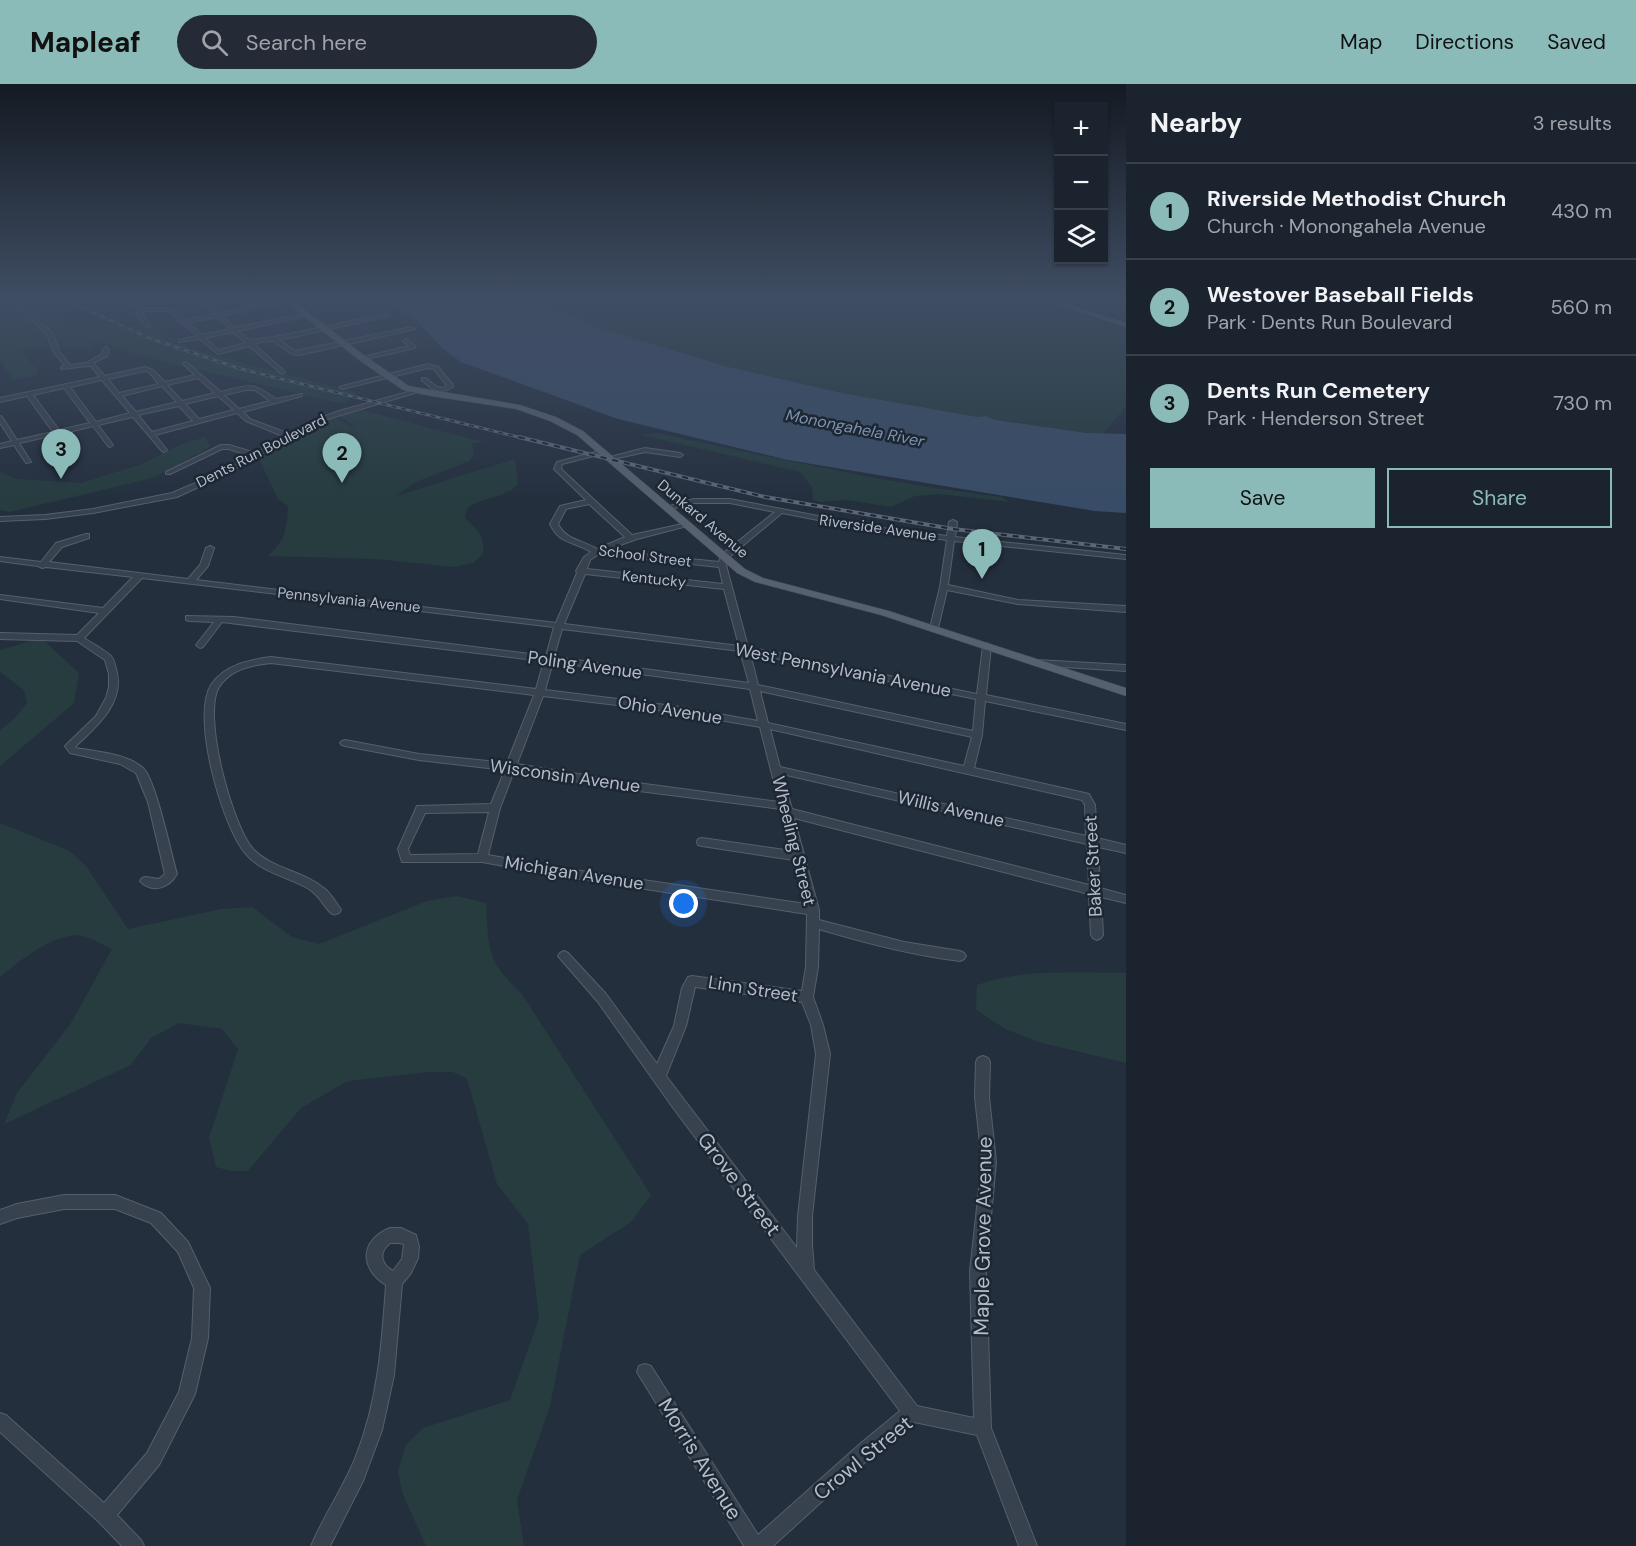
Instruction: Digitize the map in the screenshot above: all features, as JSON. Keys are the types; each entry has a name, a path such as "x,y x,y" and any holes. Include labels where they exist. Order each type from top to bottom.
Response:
{"main road":[{"path":"373,365 415,392"},
{"name":"Dunkard Avenue","path":"415,392 502,403 534,412 569,426 687,525 723,561 759,580 885,613 1126,692"}],"street":[{"path":"65,365 79,365"},
{"path":"93,365 164,450"},
{"path":"187,365 248,420 291,437"},
{"path":"274,365 282,372"},
{"path":"342,387 428,366 436,368 451,383 448,388 437,393 424,380"},
{"path":"0,400 145,369 151,371 198,422"},
{"path":"117,395 200,376"},
{"path":"66,386 110,445"},
{"path":"0,446 252,387 276,402"},
{"name":"Dents Run Boulevard","path":"0,519 45,517 93,511 174,495 224,473 341,412 415,392"},
{"path":"29,394 70,452"},
{"path":"150,434 300,395"},
{"path":"0,418 28,462"},
{"path":"168,473 221,447 256,455"},
{"path":"631,539 556,466 565,460 652,450 680,455"},
{"name":"School Street","path":"591,501 563,508 554,524 558,532 566,539 595,551 723,561"},
{"name":"Riverside Avenue","path":"667,508 694,501 745,503 857,526 1126,557"},
{"path":"723,561 780,511"},
{"path":"934,628 944,587 953,522"},
{"path":"482,858 495,808 540,692 558,627 587,559 595,551 687,525"},
{"path":"42,566 59,545 86,536"},
{"path":"189,582 204,566 210,548"},
{"path":"0,560 140,575"},
{"name":"Wheeling Street","path":"723,561 813,916 812,967 807,997 817,1025 823,1054 805,1216 806,1272"},
{"name":"Kentucky","path":"580,571 728,587"},
{"path":"79,638 140,575"},
{"name":"Pennsylvania Avenue","path":"140,575 558,627"},
{"path":"944,587 1018,602 1126,609"},
{"path":"0,597 105,611"},
{"name":"Poling Avenue","path":"189,618 220,619 486,650 754,687 977,735"},
{"path":"200,645 220,619"},
{"name":"West Pennsylvania Avenue","path":"558,627 744,649 1126,727"},
{"path":"0,636 79,638 109,659 115,683 109,705 102,716 70,746 73,751 115,758 140,771 153,802 171,874 163,883 155,884 146,881"},
{"path":"968,771 977,735 987,646"},
{"name":"Ohio Avenue","path":"335,910 321,892 280,873 249,851 229,814 217,771 209,709 211,694 222,679 236,667 249,662 271,660 674,709 765,725 1085,797"},
{"path":"1037,663 1126,668"},
{"name":"Wisconsin Avenue","path":"345,743 418,757 512,767 786,809 1126,899"},
{"name":"Willis Avenue","path":"776,769 1126,849"},
{"name":"Baker Street","path":"1085,797 1090,805 1097,935"},
{"name":"Michigan Avenue","path":"495,808 421,809 403,849 406,859 482,858 813,916 863,938 925,953 960,956"},
{"path":"702,842 798,856"},
{"name":"Grove Street","path":"564,956 602,998 912,1413"},
{"name":"Linn Street","path":"659,1076 680,1026 688,988 692,981 807,997"},
{"name":"Maple Grove Avenue","path":"983,1062 982,1097 989,1162 978,1271 983,1428 1028,1546"},
{"path":"0,1217 17,1211 64,1202 115,1202 156,1218 183,1247 202,1288 200,1338 187,1394 153,1460 105,1516"},
{"path":"320,1546 347,1496 374,1430 386,1376 394,1281"},
{"name":"Morris Avenue","path":"645,1372 756,1546"},
{"name":"Crowl Street","path":"756,1546 867,1449 912,1413 983,1428"},
{"path":"0,1421 135,1546"}],"green space":[{"path":"3,365 32,365 39,369 35,376 13,380"},
{"path":"179,365 252,365 356,392 344,404"},
{"path":"722,365 1126,365 1126,406 1102,435 996,420 985,416 979,417 842,393"},
{"path":"362,410 483,442 472,443 474,455 469,461 416,482 396,496 515,459 518,484 507,492 467,509 465,518 477,530 483,542 483,554 473,563 454,567 376,559 267,556 278,546 284,535 288,506 278,499 259,459 334,417 352,427 355,426 338,416"},
{"path":"657,433 872,477 1003,497 1009,502 941,494 915,496 891,507 846,500 821,502 813,500 812,487 800,472 642,435"},
{"path":"205,437 210,447 153,478 10,512 0,510 0,472 17,479 81,483 142,464 182,444"},
{"path":"41,638 79,673 74,703 0,766 0,730 14,719 27,703 24,690 0,672 0,650"},
{"path":"0,823 70,851 86,866 128,929 221,909 252,907 292,937 319,944 427,901 457,896 486,903 489,944 496,963 522,994 651,1195 631,1222 580,1255 550,1406 517,1500 524,1546 426,1546 402,1492 398,1470 406,1445 423,1428 510,1400 539,1318 528,1224 497,1184 467,1079 453,1072 428,1072 348,1081 301,1108 248,1171 231,1171 216,1167 209,1138 238,1049 222,1029 179,1023 151,1038 131,1065 4,1124 17,1093 71,1023 112,949 85,937 67,936 36,950 0,977"},
{"path":"1050,973 1126,973 1126,1063 1042,1043 1007,1030 976,1010 977,985 995,980"}],"water":[{"name":"Monongahela River","path":"470,365 722,365 842,393 978,417 985,416 996,420 1087,433 1126,434 1126,513 1095,511 788,460 618,419"}],"railway":[{"path":"230,365 526,439"},
{"path":"519,437 765,497 953,529 1126,549"}],"place":[{"name":"Dents Run Cemetery","path":"61,479"},
{"name":"Westover Baseball Fields","path":"342,483"},
{"name":"Riverside Methodist Church","path":"982,579"}]}
